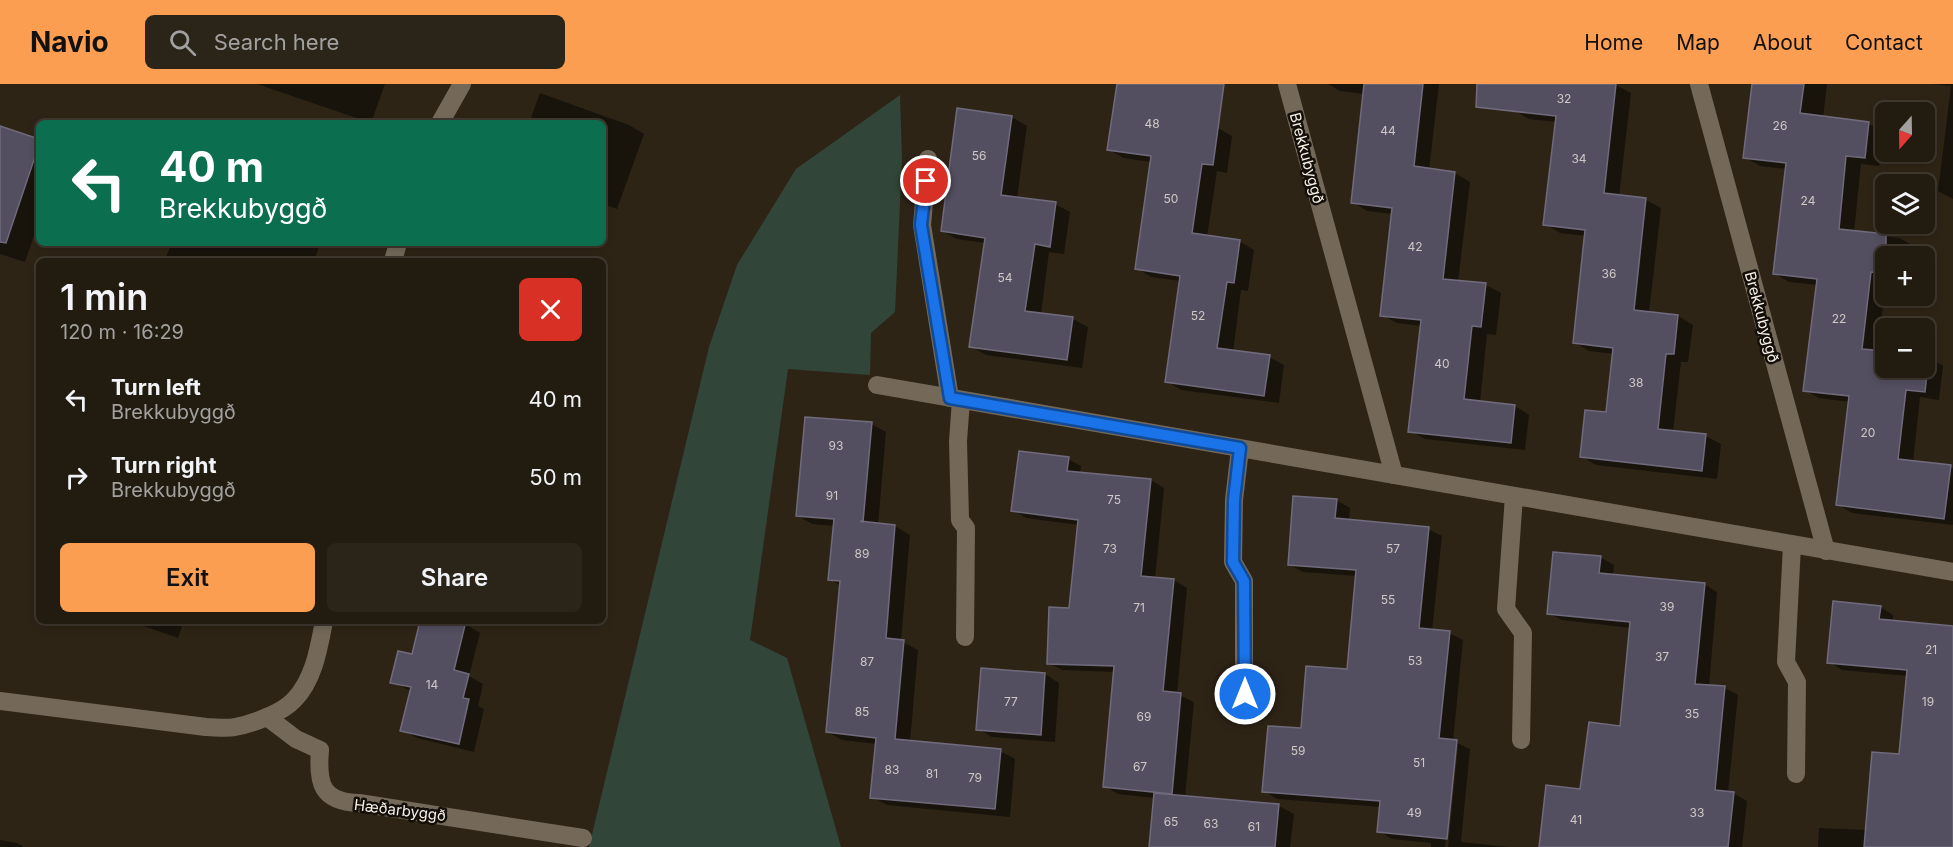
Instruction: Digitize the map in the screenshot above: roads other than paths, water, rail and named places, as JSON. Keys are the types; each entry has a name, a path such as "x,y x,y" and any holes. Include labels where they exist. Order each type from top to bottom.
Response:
{"street":[{"path":"442,120 462,84"},
{"name":"Brekkubyggð","path":"1287,84 1394,475"},
{"name":"Brekkubyggð","path":"1699,84 1826,551"},
{"path":"928,159 921,225 956,399 960,520 966,528 965,637"},
{"path":"877,385 1953,572"},
{"path":"1240,448 1234,500 1233,562 1244,581 1245,694"},
{"path":"1514,496 1506,609 1523,633 1521,740"},
{"path":"1792,545 1786,662 1797,682 1796,774"},
{"path":"0,701 206,727 233,727 267,717 294,700 307,680 318,650 323,624"},
{"name":"Hæðarbyggð","path":"267,717 296,739 320,750 318,767 321,783 328,796 342,803 359,803 457,817 583,838"}]}
